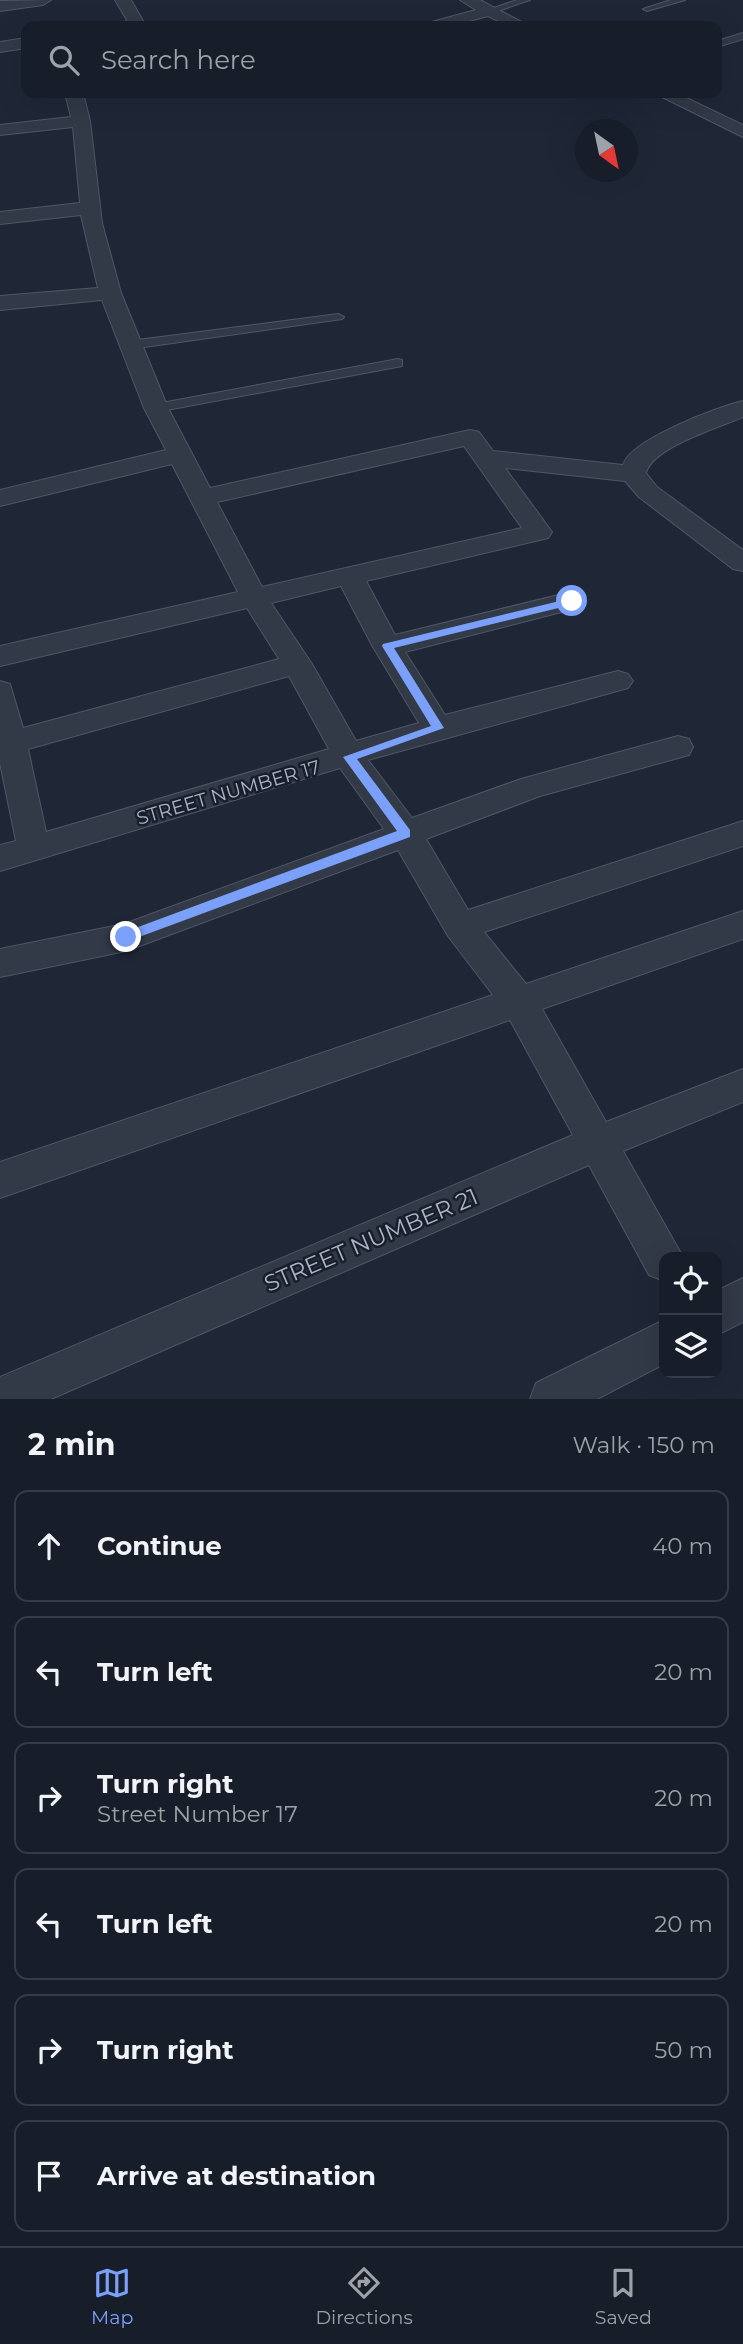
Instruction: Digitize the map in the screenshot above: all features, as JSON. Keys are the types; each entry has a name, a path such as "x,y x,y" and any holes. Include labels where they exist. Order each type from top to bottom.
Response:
{"street":[{"path":"0,6 43,0"},
{"path":"123,0 134,21"},
{"path":"468,0 511,21"},
{"path":"452,21 489,11"},
{"path":"0,47 21,44"},
{"path":"75,98 81,121 90,208 110,293 156,408 255,599 349,757 405,833 460,926 518,1001 659,1252"},
{"path":"673,98 743,132"},
{"path":"0,130 81,121"},
{"path":"0,218 90,208"},
{"path":"0,303 110,293"},
{"path":"633,474 637,460 653,447 743,408"},
{"path":"0,656 539,532 470,437 204,497"},
{"path":"0,498 181,454"},
{"path":"486,458 633,474 648,492 743,563"},
{"path":"349,575 387,646 438,728"},
{"path":"387,646 572,601"},
{"path":"5,744 149,708 296,664"},
{"name":"STREET NUMBER 17","path":"0,858 349,757 438,728 618,681"},
{"path":"0,691 5,744 34,849"},
{"path":"0,962 126,937 532,787 678,747"},
{"path":"460,926 743,834"},
{"path":"0,1180 743,925"},
{"name":"STREET NUMBER 21","path":"0,1399 598,1143 743,1085"},
{"path":"722,1311 743,1299"},
{"path":"552,1399 659,1344"}],"lane":[{"path":"489,11 526,0"},
{"path":"647,9 681,0"},
{"path":"722,42 743,36"},
{"path":"130,345 338,317"},
{"path":"156,408 398,363"}],"route":[{"path":"126,937 405,833 349,757 438,728 387,646 572,601"}]}
